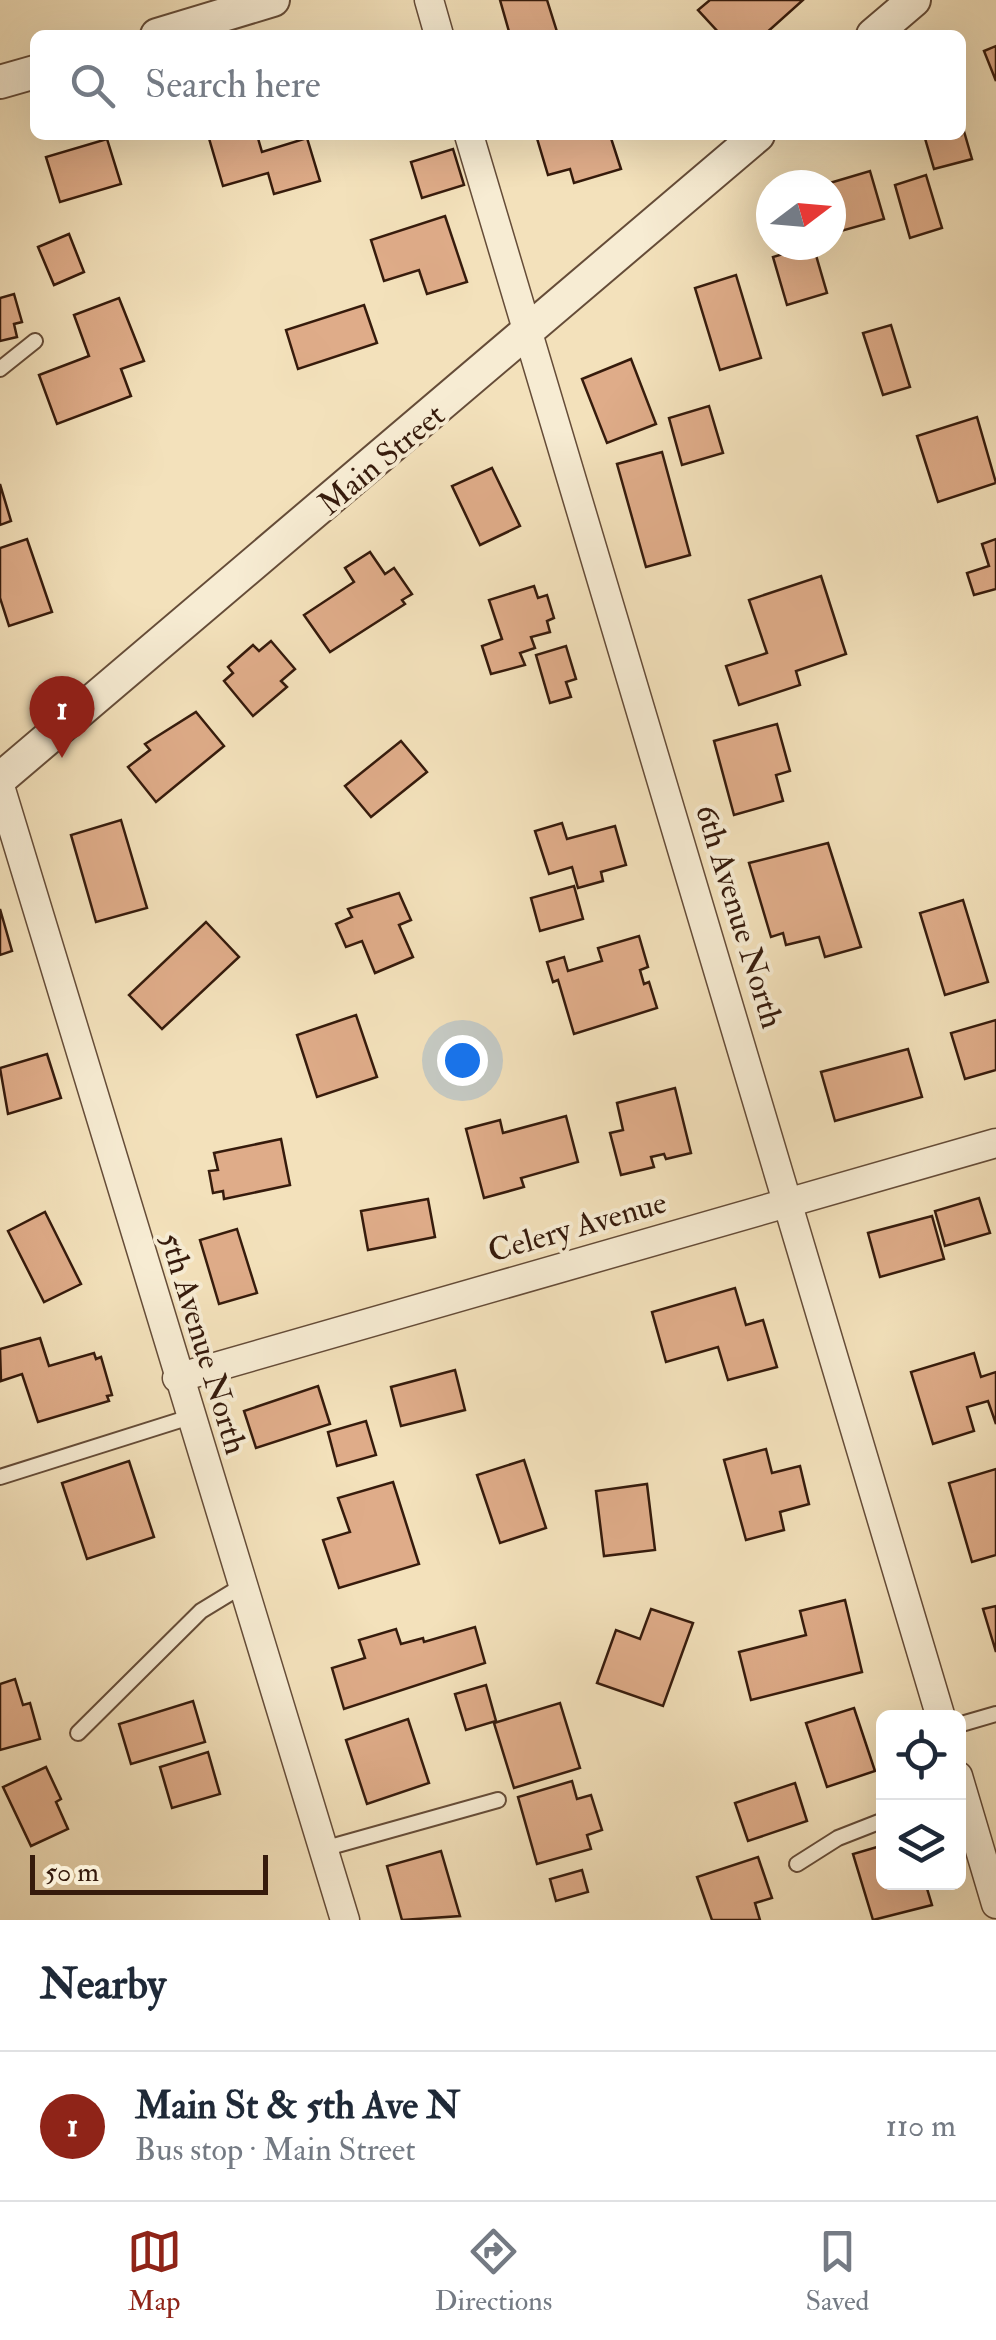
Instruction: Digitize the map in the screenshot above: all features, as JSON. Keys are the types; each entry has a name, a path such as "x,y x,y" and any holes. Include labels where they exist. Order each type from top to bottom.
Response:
{"street":[{"path":"174,30 274,0"},
{"path":"429,0 438,30"},
{"path":"880,30 914,0"},
{"path":"0,82 30,73"},
{"name":"6th Avenue North","path":"471,140 939,1710"},
{"name":"Main Street","path":"0,782 752,140"},
{"name":"5th Avenue North","path":"0,782 177,1378 345,1920"},
{"name":"Celery Avenue","path":"177,1378 996,1143"},
{"path":"964,1800 996,1904"}],"lane":[{"path":"0,369 34,341"},
{"path":"0,1477 190,1417"},
{"path":"78,1733 200,1611 242,1586"},
{"path":"966,1723 996,1714"},
{"path":"324,1849 498,1800"},
{"path":"797,1864 838,1838 876,1823"}],"building":[{"path":"500,0 547,0 556,30 509,30"},
{"path":"710,0 803,0 770,30 716,30 698,10"},
{"path":"996,46 996,81 984,51"},
{"path":"966,138 972,159 934,169 925,140"},
{"path":"107,140 121,184 60,202 46,157"},
{"path":"209,140 258,140 262,152 308,140 320,181 274,194 268,173 223,186"},
{"path":"538,140 612,140 621,169 574,183 570,169 548,175"},
{"path":"453,149 464,185 422,198 411,162"},
{"path":"870,171 884,219 846,230 846,178"},
{"path":"926,175 942,228 910,238 895,185"},
{"path":"445,216 467,282 427,294 419,270 384,281 371,240"},
{"path":"69,234 84,272 54,285 38,247"},
{"path":"774,260 817,260 827,293 787,305"},
{"path":"736,275 761,358 720,370 695,288"},
{"path":"14,294 22,322 14,324 17,337 0,341 0,298"},
{"path":"119,298 144,361 121,369 131,396 57,424 39,375 89,356 74,315"},
{"path":"364,305 377,343 298,369 286,330"},
{"path":"891,325 910,387 883,395 863,333"},
{"path":"631,359 656,424 607,443 582,379"},
{"path":"709,406 723,453 682,465 669,418"},
{"path":"977,417 996,483 938,502 917,436"},
{"path":"662,452 690,555 646,567 617,464"},
{"path":"492,468 520,526 480,545 452,486"},
{"path":"0,484 11,521 0,525"},
{"path":"27,539 52,612 9,626 0,598 0,548"},
{"path":"996,539 996,589 974,595 967,573 989,566 982,544"},
{"path":"370,552 385,574 394,568 412,594 402,600 405,604 330,652 304,615 354,582 345,568"},
{"path":"821,576 846,654 796,671 800,685 739,705 726,666 767,653 749,600"},
{"path":"534,586 538,598 547,595 554,618 547,621 550,632 531,637 535,648 520,653 525,665 491,674 482,646 502,639 489,600"},
{"path":"271,641 295,669 281,681 287,687 253,716 224,681 233,673 228,667 253,645 259,651"},
{"path":"566,646 576,679 566,682 571,697 550,703 536,655"},
{"path":"196,712 224,746 156,802 128,767 150,750 145,744"},
{"path":"777,724 790,771 776,775 783,801 734,815 714,741"},
{"path":"401,741 427,772 371,817 345,786"},
{"path":"121,820 147,908 96,922 71,835"},
{"path":"562,823 567,839 615,826 626,865 601,872 603,881 578,888 572,867 549,874 535,831"},
{"path":"828,843 861,947 825,957 819,937 786,945 783,933 771,937 749,863"},
{"path":"574,886 583,919 540,931 531,898"},
{"path":"399,893 411,920 399,925 413,957 375,973 362,941 346,947 336,924 352,917 348,909"},
{"path":"963,900 988,982 945,995 920,913"},
{"path":"0,909 12,951 0,955"},
{"path":"206,922 239,957 162,1029 129,995"},
{"path":"639,936 648,967 640,970 644,984 649,982 657,1008 574,1034 558,980 553,982 547,962 564,957 568,971 602,961 598,948"},
{"path":"356,1015 377,1077 317,1097 297,1035"},
{"path":"996,1020 996,1070 965,1079 951,1033"},
{"path":"908,1049 922,1097 835,1121 821,1072"},
{"path":"47,1054 61,1098 8,1114 0,1068"},
{"path":"675,1088 691,1153 666,1159 664,1154 651,1157 654,1167 621,1175 610,1133 623,1130 617,1103"},
{"path":"566,1116 578,1162 521,1178 524,1187 484,1198 466,1129 500,1120 503,1133"},
{"path":"281,1139 290,1185 224,1199 223,1191 213,1193 209,1171 218,1170 214,1153"},
{"path":"979,1198 990,1233 945,1246 935,1211"},
{"path":"428,1199 435,1237 368,1250 361,1211"},
{"path":"45,1212 81,1284 44,1302 8,1231"},
{"path":"932,1216 944,1259 880,1277 868,1233"},
{"path":"237,1229 257,1293 219,1304 200,1240"},
{"path":"735,1288 746,1325 763,1320 777,1367 728,1380 718,1347 666,1362 652,1312"},
{"path":"40,1338 49,1366 94,1353 96,1359 101,1357 112,1395 107,1396 109,1401 38,1422 22,1374 1,1381 0,1349"},
{"path":"974,1353 981,1377 996,1372 996,1424 988,1401 967,1407 974,1431 933,1444 911,1372"},
{"path":"455,1370 465,1410 401,1426 391,1387"},
{"path":"318,1386 330,1424 256,1448 244,1411"},
{"path":"366,1421 376,1455 337,1466 328,1432"},
{"path":"766,1449 772,1473 800,1466 809,1504 780,1512 784,1530 746,1540 724,1460"},
{"path":"524,1460 546,1528 500,1543 477,1475"},
{"path":"129,1461 154,1537 87,1559 62,1483"},
{"path":"996,1469 996,1555 972,1562 949,1483"},
{"path":"393,1482 419,1564 339,1588 323,1540 350,1532 338,1498"},
{"path":"647,1484 655,1550 604,1556 596,1491"},
{"path":"845,1600 862,1672 751,1700 739,1652 806,1635 800,1611"},
{"path":"996,1606 996,1652 983,1609"},
{"path":"651,1609 693,1623 663,1706 597,1683 616,1630 640,1639"},
{"path":"475,1627 485,1663 344,1709 332,1668 365,1658 359,1640 396,1629 401,1644 423,1638 424,1642"},
{"path":"15,1679 23,1705 30,1703 40,1739 0,1750 0,1684"},
{"path":"486,1685 496,1721 466,1730 455,1694"},
{"path":"193,1701 205,1742 131,1764 119,1724"},
{"path":"560,1703 580,1768 514,1788 494,1723"},
{"path":"854,1708 875,1771 827,1787 806,1723"},
{"path":"408,1719 429,1783 367,1804 346,1740"},
{"path":"208,1752 220,1794 172,1808 160,1767"},
{"path":"46,1767 61,1799 56,1802 68,1829 31,1846 3,1787"},
{"path":"572,1781 577,1799 591,1795 602,1830 587,1835 591,1849 537,1864 518,1797"},
{"path":"795,1783 807,1821 748,1841 735,1803"},
{"path":"876,1847 876,1890 927,1890 932,1905 873,1920 853,1854"},
{"path":"441,1851 460,1916 402,1920 387,1866"},
{"path":"758,1857 772,1898 755,1903 760,1920 712,1920 697,1877"},
{"path":"582,1870 588,1892 556,1901 550,1879"}],"place":[{"name":"Main St & 5th Ave N","path":"62,758"}]}
